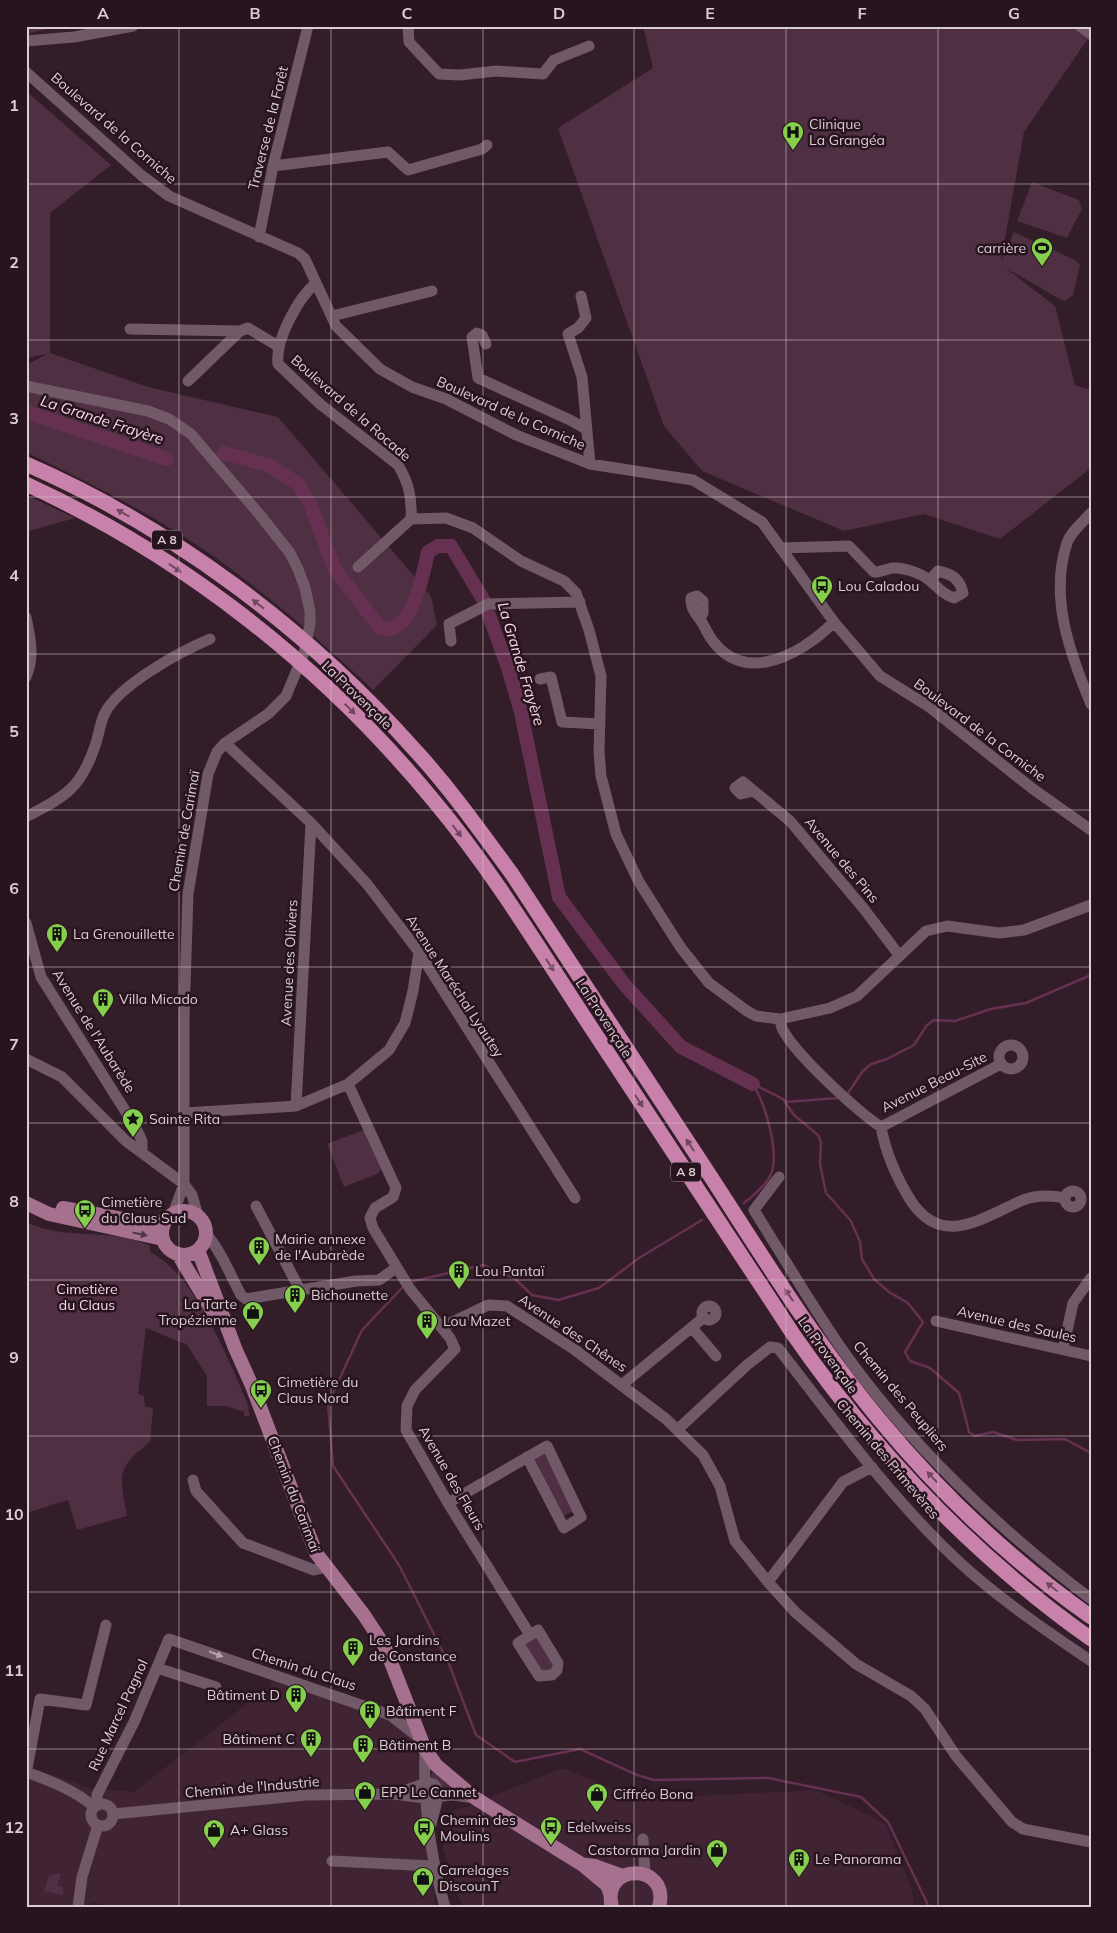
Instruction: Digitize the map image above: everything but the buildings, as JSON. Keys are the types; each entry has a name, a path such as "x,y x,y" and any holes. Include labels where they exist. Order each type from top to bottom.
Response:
{"highway":[{"name":"La Provençale","path":"26,464 123,513 168,541 256,603 328,662 414,749 476,825 517,883 815,1335 879,1419 937,1483 993,1538 1091,1617"},
{"name":"La Provençale","path":"26,484 124,535 171,564 222,600 315,676 406,768 460,835 500,890 793,1334 845,1405 915,1487 955,1526 1030,1592 1091,1639"}],"main road":[{"path":"26,1202 149,1224 186,1211 198,1216 205,1224 206,1234 198,1250 192,1253 178,1254 172,1251 162,1233 169,1218"},
{"path":"26,1202 50,1214 164,1239"},
{"name":"Chemin du Carimaï","path":"198,1250 235,1348 265,1418 306,1532 316,1553 364,1615 385,1647 424,1744 436,1764 475,1798 583,1865 607,1885 611,1900"},
{"name":"Chemin du Carimaï","path":"178,1254 235,1348"},
{"name":"Chemin du Carimaï","path":"583,1865 595,1866 623,1876"},
{"path":"611,1900 617,1880 623,1876 637,1873 645,1874 658,1886 662,1904"}],"street":[{"path":"26,41 74,37 133,26"},
{"name":"Traverse de la Forêt","path":"259,237 273,166 308,26"},
{"path":"408,26 409,42 439,74 496,71 542,74 554,60 589,46"},
{"path":"1080,26 1091,34"},
{"name":"Boulevard de la Corniche","path":"26,72 141,175 169,196 298,253 305,259 336,326 380,369 412,387 446,399 516,435 590,464 693,480 762,522 834,622 880,676 928,706 1040,794 1091,830"},
{"path":"273,166 388,152 408,170 482,150 487,145"},
{"name":"Boulevard de la Rocade","path":"316,283 307,290 278,346 278,364 286,374 398,465 406,478 412,500 411,519"},
{"path":"332,316 432,291"},
{"path":"581,296 586,318 578,328 568,334 582,377 590,464"},
{"path":"130,330 240,331 248,328 278,346"},
{"path":"188,382 240,331"},
{"path":"486,344 482,335 476,333 472,337 478,378 586,429"},
{"name":"Chemin de Carimaï","path":"26,386 148,411 174,422 191,434 290,553 306,588 310,611 310,624 304,653 294,683 277,708 225,743 214,758 208,774 188,894 184,1017 184,1184 169,1218"},
{"path":"1091,514 1067,541 1061,589 1066,639 1091,704"},
{"path":"358,567 411,519 446,518 473,528 521,560 564,581 576,593 601,676 601,776 616,834 639,882 681,948 709,983 756,1016 780,1019 830,1008 857,996 926,931 947,926 999,933 1024,930 1091,905"},
{"path":"781,548 849,546 874,572 883,572 893,568 910,571 930,580"},
{"path":"451,641 449,624 485,605 580,602"},
{"path":"26,617 32,643 26,677"},
{"path":"700,619 712,642 721,653 729,658 744,662 774,660 799,651 834,622"},
{"path":"26,818 72,790 87,768 105,712 131,682 150,673 185,650 210,639"},
{"path":"540,679 551,677 562,722 600,724"},
{"name":"Avenue Maréchal Lyautey","path":"225,743 311,823 367,884 419,952 575,1198"},
{"name":"Avenue des Pins","path":"754,791 790,821 864,909 899,955"},
{"name":"Avenue des Oliviers","path":"296,1106 311,823"},
{"name":"Avenue de l'Aubarède","path":"26,923 41,977 136,1128 142,1142 142,1152"},
{"path":"185,1113 296,1106 322,1097 348,1084 389,1050 405,1023 413,992 419,952"},
{"path":"780,1019 782,1030 803,1055 863,1115 880,1127 893,1170 918,1212 934,1224 952,1228 998,1214 1024,1200 1049,1195 1064,1198"},
{"path":"26,1058 62,1077 126,1141 184,1184 192,1196 198,1216"},
{"name":"Avenue Beau-Site","path":"880,1127 1001,1064"},
{"name":"Avenue des Fleurs","path":"348,1084 396,1188 393,1197 375,1208 370,1218 373,1228 396,1268 453,1342 455,1349 415,1390 407,1406 406,1430 448,1503 530,1635"},
{"name":"Chemin des Peupliers","path":"779,1177 754,1210 849,1358 894,1413 942,1466 1020,1541 1091,1599"},
{"path":"256,1206 300,1290"},
{"path":"206,1234 221,1252 224,1264 241,1296 246,1299 356,1281 379,1280 396,1268"},
{"path":"1063,1349 1073,1303 1091,1278"},
{"name":"Avenue des Chênes","path":"442,1327 488,1305 507,1306 537,1324 623,1384 703,1455 720,1486 735,1541 795,1612 856,1664 911,1696 925,1709 956,1756 1012,1822 1023,1829 1091,1842"},
{"path":"623,1384 693,1329 703,1318"},
{"name":"Avenue des Saules","path":"936,1321 1091,1356"},
{"path":"693,1329 716,1356"},
{"name":"Chemin des Primevères","path":"677,1430 770,1346 778,1348 872,1467 921,1524 959,1562 1010,1604 1091,1661"},
{"path":"448,1503 547,1446 580,1517 564,1528 528,1457"},
{"path":"768,1582 843,1482 872,1467"},
{"path":"193,1480 196,1491 243,1544 314,1570 326,1567"},
{"path":"98,1824 108,1823 112,1814 107,1805 95,1806 62,1786 26,1773 40,1699 86,1704 106,1625"},
{"name":"Chemin du Claus","path":"169,1639 390,1715 424,1744"},
{"name":"Rue Marcel Pagnol","path":"95,1806 97,1795 134,1722 169,1639"},
{"path":"157,1668 216,1687"},
{"path":"424,1744 426,1783"},
{"path":"426,1783 429,1770 436,1764"},
{"path":"394,1794 426,1783 437,1787 431,1798 429,1833 433,1866 445,1907"},
{"path":"394,1794 431,1798 453,1795 475,1798"},
{"name":"Chemin de l'Industrie","path":"112,1814 306,1795 394,1794"},
{"path":"95,1806 91,1817 98,1824"},
{"path":"78,1907 82,1877 98,1824"},
{"path":"642,1839 645,1874"},
{"path":"332,1861 433,1866"}],"shaded area":[{"path":"274,1681 408,1721 422,1773 421,1811 436,1907 114,1907 92,1902 91,1907 26,1907 26,1774 39,1770 90,1788 134,1792 266,1689 270,1689 269,1685"},
{"path":"563,1768 635,1799 816,1790 886,1824 911,1888 915,1907 682,1907 676,1903 672,1907 462,1907 443,1848 452,1811"}],"green space":[{"path":"26,26 60,26 26,34"},
{"path":"643,26 1091,26 1091,41 1087,40 1024,132 1001,261 1014,232 1075,260 1080,265 1073,295 1065,301 1006,268 1055,306 1075,385 1091,390 1091,468 1000,539 924,514 844,531 702,471 664,426 558,128 653,68"},
{"path":"26,91 111,165 50,213 50,353 148,387 278,417 431,596 437,625 373,690 297,621 216,558 147,514 26,452 26,365 47,354 26,358"},
{"name":"carrière","path":"1032,182 1079,200 1082,209 1067,238 1017,221"},
{"path":"26,495 75,518 26,532"},
{"path":"366,1129 382,1168 377,1174 344,1187 327,1144"},
{"name":"Cimetière du Claus","path":"26,1222 56,1231 120,1237 150,1246 150,1252 166,1263 182,1279 196,1299 221,1344 249,1407 250,1416 244,1416 244,1412 226,1406 207,1406 207,1376 187,1345 146,1328 138,1394 144,1396 145,1406 153,1408 150,1442 125,1466 122,1482 127,1516 77,1530 68,1500 26,1513"},
{"path":"543,1452 573,1511 562,1517 532,1458"},
{"path":"537,1635 552,1660 552,1669 543,1673 522,1644"},
{"path":"433,1771 455,1790 441,1794 430,1778"},
{"path":"56,1873 61,1874 57,1886 63,1887 63,1895 44,1891 49,1876"}],"waterway":[{"name":"La Grande Frayère","path":"26,412 167,459"},
{"name":"La Grande Frayère","path":"224,453 268,465 297,483 310,503 334,568 380,628 391,628 400,623 408,614 419,588 428,552 438,546 451,546 484,601 509,671 521,712 559,897 624,984 681,1047 753,1084"},
{"path":"848,1093 862,1072 871,1064 887,1059 914,1045 927,1025 934,1020 955,1021 991,1009 1026,1003 1091,975"},
{"path":"753,1084 783,1099 794,1115 818,1135 821,1142 820,1164 826,1193 851,1221 860,1242 862,1259 874,1279 889,1292 908,1303 923,1322 905,1352 910,1361 930,1368 959,1393 969,1432 975,1436 993,1432 1017,1440 1065,1439 1091,1453"},
{"path":"744,1203 769,1178 773,1169 774,1157 767,1117 753,1084"},
{"path":"785,1102 838,1098"},
{"path":"410,1282 483,1265 514,1278 532,1295 558,1300 599,1288 639,1258 702,1220"},
{"path":"403,1287 362,1330 328,1404 333,1466 399,1565 449,1664 476,1735 515,1762 580,1749 637,1775 654,1780 768,1778 861,1797 888,1822 929,1907"}],"place":[{"name":"Clinique La Grangéa","path":"793,151"},
{"name":"carrière","path":"1042,267"},
{"name":"Lou Caladou","path":"822,605"},
{"name":"La Grenouillette","path":"57,953"},
{"name":"Villa Micado","path":"103,1018"},
{"name":"Sainte Rita","path":"133,1138"},
{"name":"Cimetière du Claus Sud","path":"85,1229"},
{"name":"Mairie annexe de l'Aubarède","path":"259,1266"},
{"name":"Lou Pantaï","path":"459,1290"},
{"name":"Bichounette","path":"295,1314"},
{"name":"La Tarte Tropézienne","path":"253,1331"},
{"name":"Lou Mazet","path":"427,1340"},
{"name":"Cimetière du Claus Nord","path":"261,1409"},
{"name":"Les Jardins de Constance","path":"353,1667"},
{"name":"Bâtiment D","path":"296,1714"},
{"name":"Bâtiment F","path":"370,1730"},
{"name":"Bâtiment C","path":"311,1758"},
{"name":"Bâtiment B","path":"363,1764"},
{"name":"EPP Le Cannet","path":"365,1811"},
{"name":"Ciffréo Bona","path":"597,1813"},
{"name":"Edelweiss","path":"551,1846"},
{"name":"Chemin des Moulins","path":"424,1847"},
{"name":"A+ Glass","path":"214,1849"},
{"name":"Castorama Jardin","path":"717,1869"},
{"name":"Le Panorama","path":"799,1878"},
{"name":"Carrelages DiscounT","path":"423,1897"}]}
